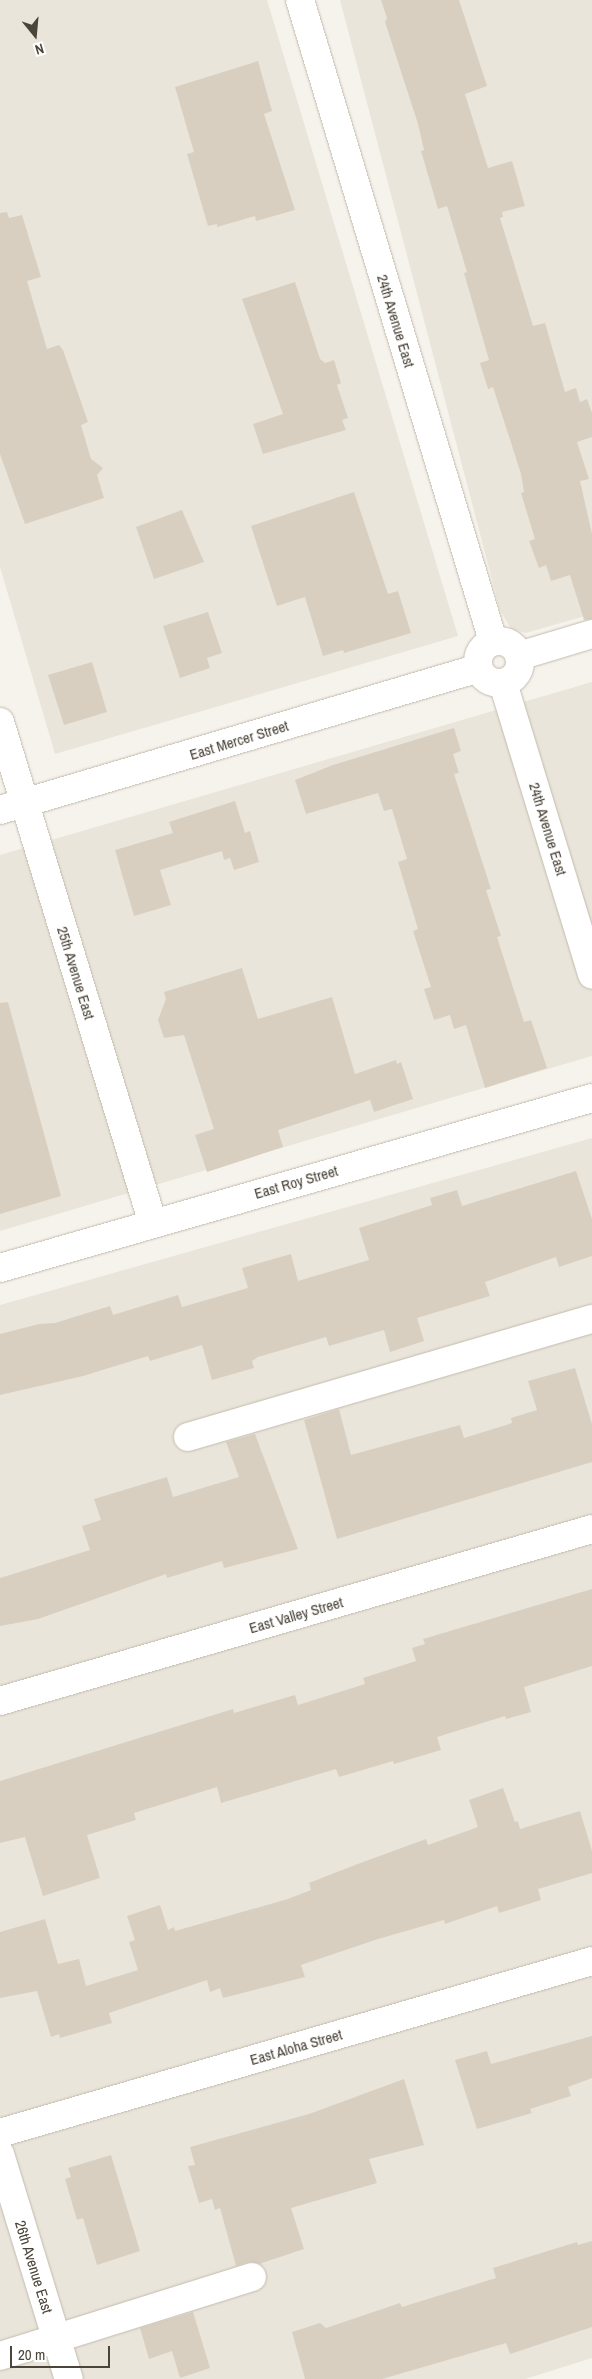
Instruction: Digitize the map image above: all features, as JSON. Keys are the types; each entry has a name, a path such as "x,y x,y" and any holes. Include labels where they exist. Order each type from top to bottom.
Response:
{"street":[{"name":"24th Avenue East","path":"300,0 493,641"},
{"path":"519,656 592,634"},
{"path":"493,641 510,643 519,656 517,673 503,683 491,682 478,668 480,651 493,641"},
{"name":"East Mercer Street","path":"12,807 478,668"},
{"name":"24th Avenue East","path":"503,683 592,975"},
{"name":"25th Avenue East","path":"0,722 12,807 153,1224"},
{"name":"East Roy Street","path":"0,1268 592,1098"},
{"path":"188,1437 592,1319"},
{"name":"East Valley Street","path":"0,1700 592,1529"},
{"name":"East Aloha Street","path":"0,2133 592,1961"},
{"name":"26th Avenue East","path":"0,2154 69,2379"},
{"path":"0,2356 252,2277"}],"shaded area":[{"path":"0,0 267,0 458,636 55,754 0,567"},
{"path":"340,0 592,0 592,614 526,633 511,629 500,610"},
{"path":"592,682 592,1056 0,1231 0,855"},
{"path":"592,1138 592,2358 525,2379 0,2379 0,1305"}],"building":[{"path":"381,0 459,0 487,86 465,94 488,168 512,161 525,206 502,212 503,217 500,218 533,326 545,323 565,392 576,388 580,402 587,399 592,413 592,437 577,442 589,479 580,481 592,534 592,619 584,620 570,575 551,581 546,565 539,568 529,541 535,539 521,493 524,492 521,474 493,387 488,389 480,363 489,360 464,273 467,272 447,206 438,209 421,151 424,150 418,124 385,22 387,18"},
{"path":"258,61 272,111 264,114 295,210 256,221 255,216 217,227 217,224 208,226 187,154 194,152 175,87"},
{"path":"7,212 9,218 22,215 41,277 27,281 47,349 59,345 63,350 88,422 81,425 91,459 103,468 97,475 104,498 25,524 0,454 0,213"},
{"path":"295,282 320,359 325,363 334,360 341,383 337,385 348,418 342,420 346,430 263,454 253,424 283,414 242,299"},
{"path":"354,492 388,594 398,591 411,633 344,653 343,650 323,656 305,597 277,606 251,526"},
{"path":"182,510 204,562 154,579 136,527"},
{"path":"208,612 222,653 207,658 210,668 180,678 163,626"},
{"path":"92,662 107,712 64,725 48,675"},
{"path":"454,728 461,751 453,754 459,773 454,774 491,889 486,890 501,936 497,937 524,1022 531,1020 547,1068 485,1088 466,1025 454,1029 450,1015 434,1020 424,989 431,987 413,931 418,929 398,862 407,859 392,809 384,811 378,793 306,814 295,780 333,765"},
{"path":"235,801 245,833 250,831 259,862 234,870 230,858 224,860 222,851 160,870 171,905 134,916 115,850 173,833 169,822"},
{"path":"242,968 258,1019 332,997 355,1074 396,1060 397,1064 401,1062 413,1099 374,1112 370,1100 278,1130 283,1147 207,1172 195,1135 214,1129 184,1035 164,1038 158,1020 166,999 164,992"},
{"path":"8,1002 61,1196 0,1214 0,1003"},
{"path":"576,1171 592,1219 592,1256 559,1267 556,1257 485,1282 490,1296 417,1318 424,1341 390,1352 384,1330 329,1346 326,1337 258,1357 252,1361 254,1368 212,1380 202,1345 150,1361 148,1356 83,1376 0,1395 0,1334 39,1324 55,1323 110,1306 113,1315 178,1295 182,1307 248,1288 242,1268 291,1254 298,1281 369,1260 359,1228 432,1205 430,1198 457,1190 462,1206"},
{"path":"575,1368 592,1424 592,1462 337,1539 304,1420 339,1409 351,1455 460,1425 464,1438 512,1423 511,1418 537,1410 528,1381"},
{"path":"255,1434 298,1549 224,1568 222,1561 167,1578 166,1574 38,1619 0,1626 0,1578 90,1550 82,1526 101,1520 94,1499 167,1477 173,1497 239,1477 226,1442"},
{"path":"592,1589 592,1666 524,1687 531,1712 506,1719 505,1716 437,1737 441,1750 394,1764 393,1761 339,1777 336,1769 221,1803 217,1787 134,1813 136,1820 87,1835 100,1878 43,1896 25,1837 0,1843 0,1781 233,1709 234,1713 295,1695 298,1705 365,1684 363,1678 416,1661 412,1648 425,1644 423,1639"},
{"path":"503,1788 515,1822 518,1821 520,1829 580,1811 592,1851 592,1873 538,1889 541,1900 499,1913 497,1906 445,1924 444,1920 378,1939 301,1965 305,1977 223,1998 220,1988 210,1992 207,1980 109,2013 112,2023 60,2038 59,2034 51,2037 37,1991 0,1998 0,1932 45,1919 58,1964 79,1959 86,1986 138,1970 129,1942 135,1940 127,1916 160,1905 168,1930 174,1927 175,1931 288,1899 311,1890 309,1883 355,1865 426,1839 428,1845 478,1827 469,1800"},
{"path":"592,2036 592,2078 568,2087 571,2096 530,2109 532,2113 477,2129 455,2060 487,2051 491,2064"},
{"path":"404,2079 424,2145 369,2159 377,2183 291,2208 304,2249 259,2264 248,2262 236,2266 220,2208 215,2210 212,2199 199,2203 188,2166 195,2165 190,2147 309,2114"},
{"path":"111,2155 140,2251 97,2265 83,2218 77,2220 65,2179 71,2177 68,2168"},
{"path":"592,2241 592,2327 510,2354 506,2343 382,2379 305,2379 292,2332 320,2323 326,2328 400,2303 402,2307 496,2278 493,2268 577,2242 578,2245"},
{"path":"193,2312 210,2368 180,2378 172,2351 149,2359 140,2328"}]}
